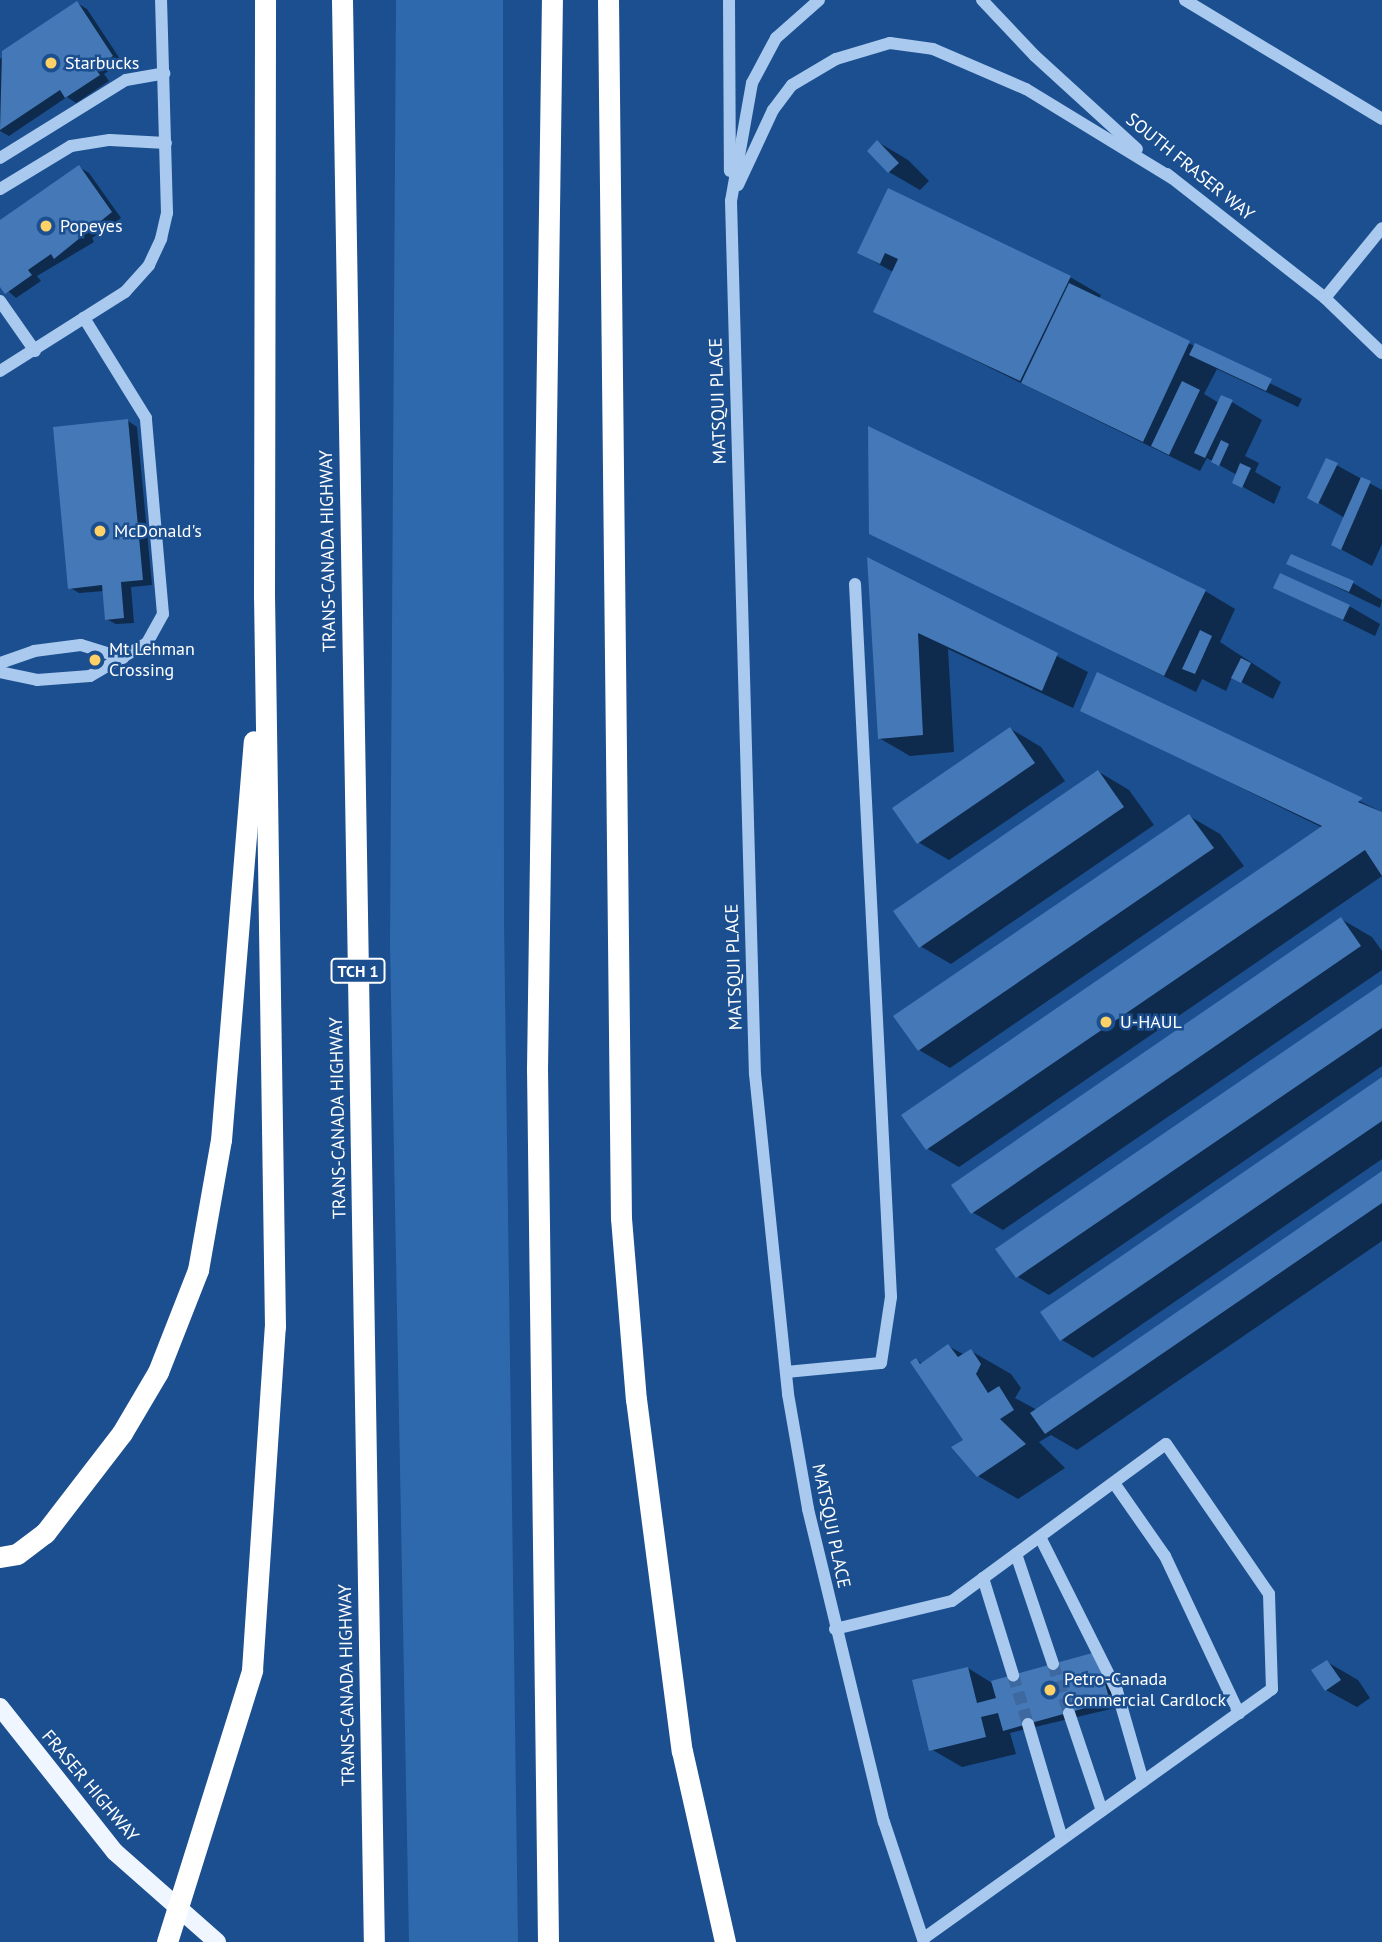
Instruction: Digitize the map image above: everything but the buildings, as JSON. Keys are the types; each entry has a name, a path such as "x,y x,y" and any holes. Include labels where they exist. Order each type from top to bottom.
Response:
{"highway":[{"path":"167,1942 252,1670 260,1587 275,1327 264,596 265,0"},
{"name":"TRANS-CANADA HIGHWAY","path":"342,0 374,1942"},
{"path":"548,1942 537,1070 552,0"},
{"path":"608,0 621,1218 636,1399 680,1738 725,1942"},
{"path":"0,1557 17,1554 45,1533 122,1433 158,1372 198,1270 222,1140 235,1008 264,596"}],"main road":[{"name":"FRASER HIGHWAY","path":"0,1707 115,1852 216,1942"}],"street":[{"path":"0,371 125,292 149,265 167,212 161,0"},
{"path":"729,0 730,201"},
{"name":"MATSQUI PLACE","path":"818,0 776,38 752,82 730,201 755,1074 786,1372 808,1509 884,1822 923,1940"},
{"name":"SOUTH FRASER WAY","path":"982,0 1035,56 1172,178 1325,298 1382,353"},
{"path":"1185,0 1382,119"},
{"path":"730,201 773,110 792,85 836,59 890,43 933,49 1026,89 1172,178"},
{"path":"0,158 126,80 164,73"},
{"path":"0,189 71,146 110,140 166,143"},
{"path":"1325,298 1382,228"},
{"path":"0,302 35,351"},
{"path":"0,672 37,680 90,676 147,643 163,614 146,418 84,318"},
{"path":"786,1372 881,1363 891,1297 855,584"},
{"path":"0,663 34,651 81,645 123,658"},
{"path":"835,1629 952,1601 1166,1444 1269,1594 1272,1689 923,1940"},
{"path":"1114,1483 1165,1556 1239,1713"},
{"path":"1040,1537 1117,1691 1143,1781"},
{"path":"1016,1554 1053,1664"},
{"path":"983,1578 1013,1675"},
{"path":"1069,1713 1102,1811"},
{"path":"1028,1724 1062,1839"}],"shaded area":[{"path":"396,0 503,0 504,920 518,1942 409,1942 390,944"}],"tunnel":[{"path":"1053,1664 1069,1713"},
{"path":"1013,1675 1028,1724"}],"place":[{"name":"Starbucks","path":"51,63"},
{"name":"Popeyes","path":"46,226"},
{"name":"McDonald's","path":"100,531"},
{"name":"Mt Lehman Crossing","path":"95,660"},
{"name":"U-HAUL","path":"1106,1022"},
{"name":"Petro-Canada Commercial Cardlock","path":"1050,1690"}]}
